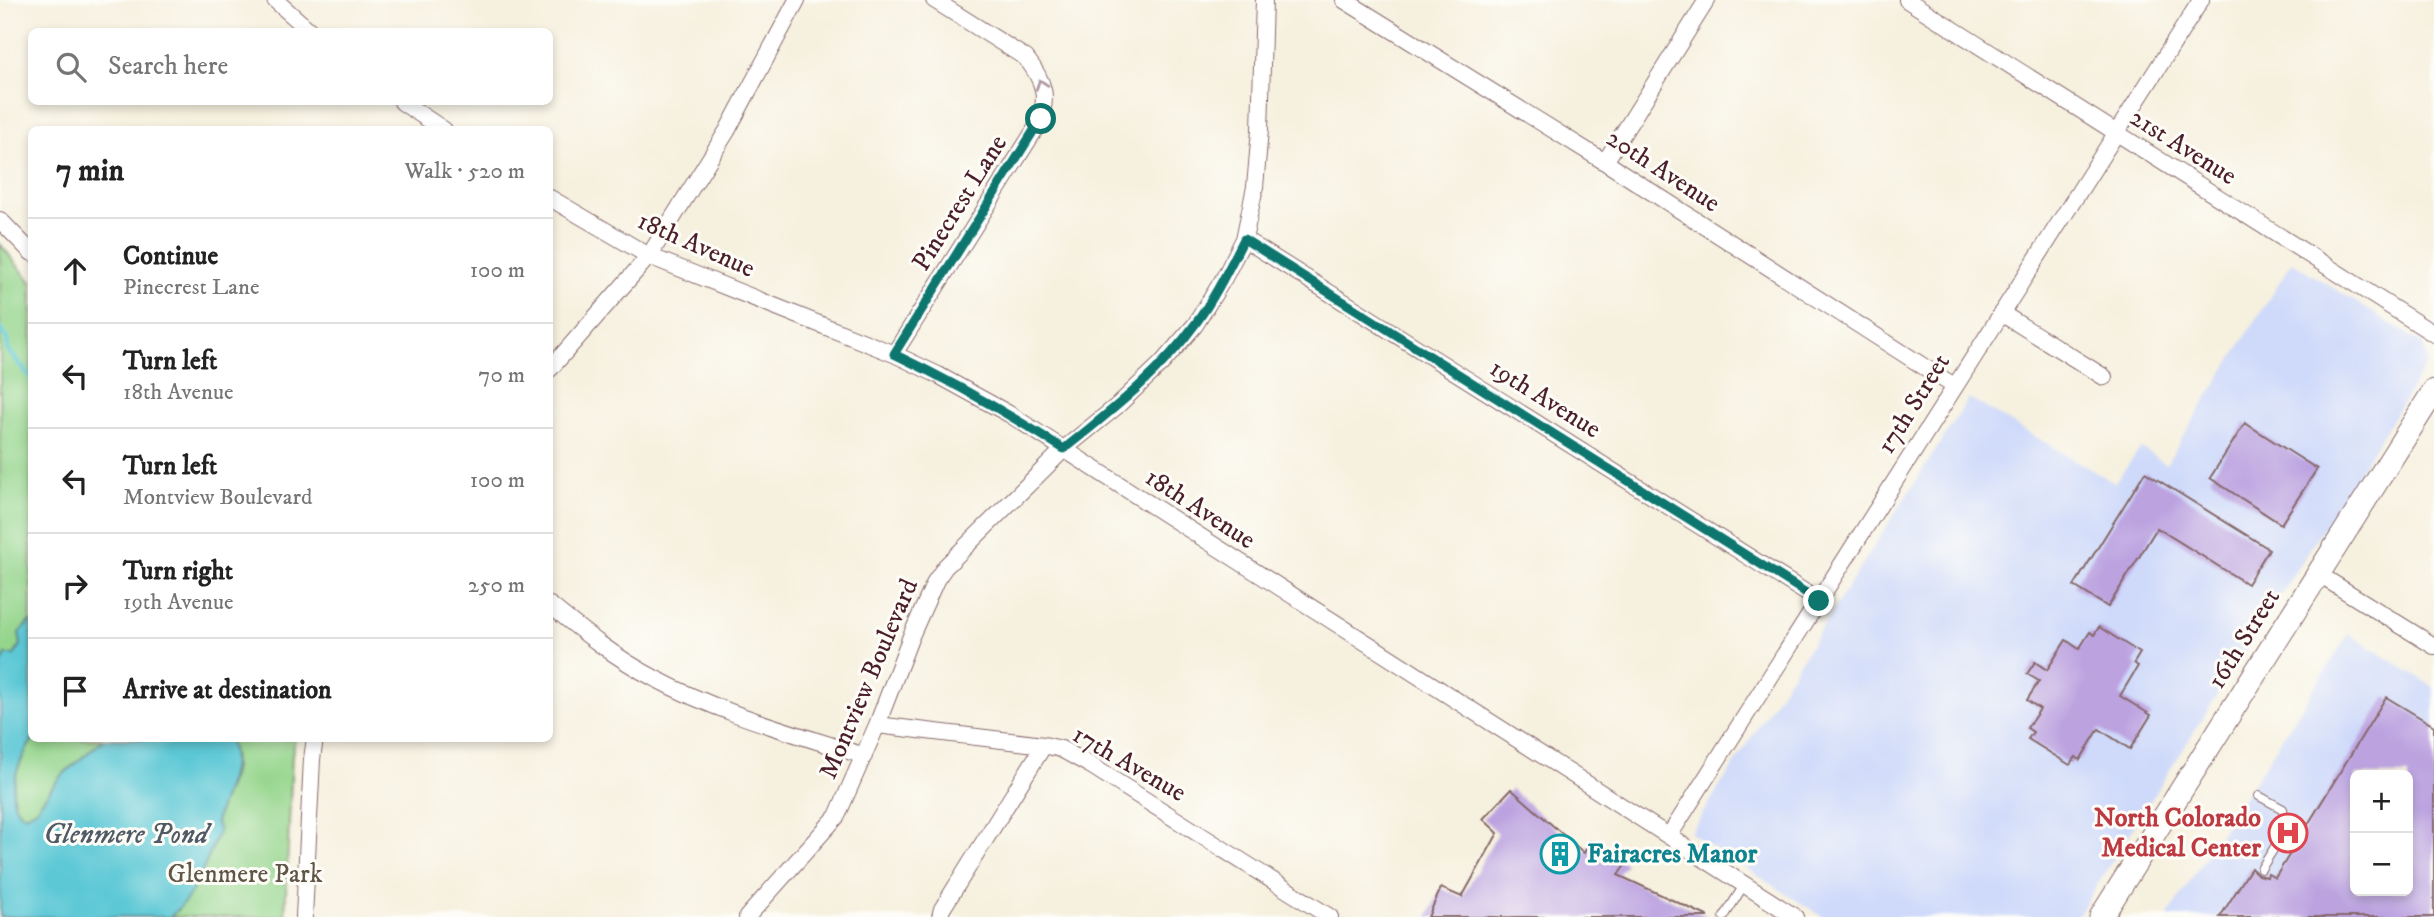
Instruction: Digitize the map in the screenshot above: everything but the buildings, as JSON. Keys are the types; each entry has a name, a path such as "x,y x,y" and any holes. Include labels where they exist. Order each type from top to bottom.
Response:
{"main road":[{"name":"16th Street","path":"2101,917 2434,391"}],"street":[{"path":"275,0 306,28"},
{"path":"553,366 649,256 727,131 797,0"},
{"name":"Pinecrest Lane","path":"894,354 1036,128 1044,106 1045,92 1036,71 1026,58 934,0"},
{"name":"Montview Boulevard","path":"747,917 837,816 936,580 953,558 1064,449 1117,406 1162,363 1195,325 1211,301 1244,239 1255,187 1260,130 1264,0"},
{"name":"20th Avenue","path":"1345,0 1605,162 1954,386"},
{"path":"1605,162 1707,0"},
{"name":"21st Avenue","path":"1907,0 2434,334"},
{"name":"17th Street","path":"1669,836 2201,0"},
{"path":"406,105 438,126"},
{"name":"18th Avenue","path":"553,200 649,256 894,354 1009,414 1795,917"},
{"path":"0,220 28,249"},
{"name":"19th Avenue","path":"1244,239 1819,601"},
{"path":"2001,313 2104,377"},
{"path":"2318,574 2434,646"},
{"path":"553,607 603,648 655,679 720,707 864,756"},
{"name":"17th Avenue","path":"877,725 1061,749 1330,917"},
{"path":"303,917 314,742"},
{"path":"940,917 942,909 1044,745"}],"lane":[{"path":"2259,796 2283,809 2286,830 2261,869"},
{"path":"1724,917 1744,885"}],"shaded area":[{"path":"2292,262 2423,344 2428,362 2077,917 1823,917 1690,833 1969,398 2114,483 2141,448 2166,464"},
{"name":"North Colorado Medical Center","path":"2349,634 2434,687 2434,917 2167,917"}],"green space":[{"path":"0,244 28,278 28,623 19,633 21,645 14,655 6,655 0,666"},
{"path":"31,742 101,742 61,776 35,810 25,815 18,809 13,792 22,758"},
{"name":"Glenmere Park","path":"230,742 294,742 285,917 170,917 197,880 219,808 232,777 234,760"}],"water":[{"name":"Glenmere Pond","path":"28,623 28,742 31,742 22,758 13,792 18,809 25,815 35,810 61,776 101,742 230,742 232,772 216,823 219,830 194,888 170,917 0,917 0,666 6,655 14,655 21,645 19,633"}],"waterway":[{"path":"0,329 7,339 8,350 28,374"}],"place":[{"name":"North Colorado Medical Center","path":"2288,833"},
{"name":"Fairacres Manor","path":"1560,854"}],"route":[{"path":"1041,119 894,354 1009,414 1064,449 1117,406 1162,363 1195,325 1244,239 1819,601"}]}
